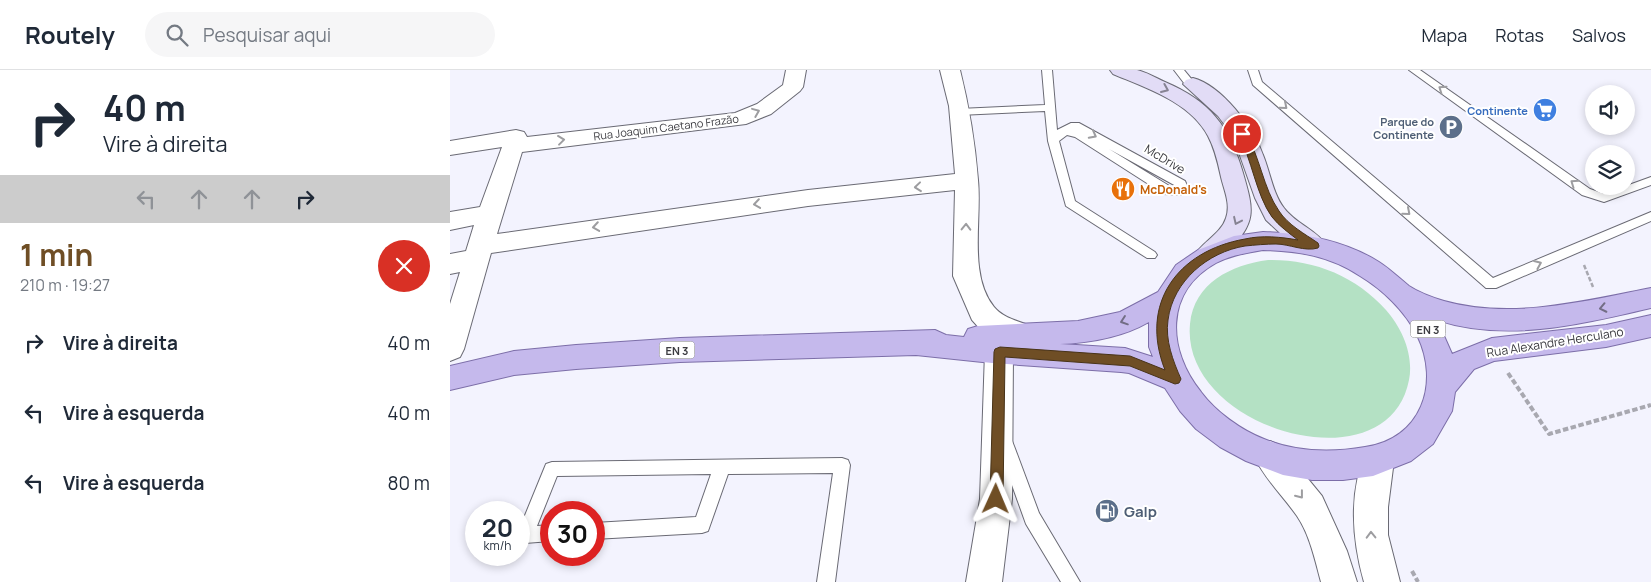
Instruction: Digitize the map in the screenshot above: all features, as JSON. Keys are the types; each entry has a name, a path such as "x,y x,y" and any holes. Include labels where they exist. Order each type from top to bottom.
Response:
{"main road":[{"name":"EN 3","path":"1256,241 1284,241 1314,246 1341,254 1361,264 1401,293 1422,318 1435,344 1441,370 1441,387 1436,409 1422,432 1400,450 1378,460 1347,467 1320,467 1293,463 1270,456 1240,443 1211,423 1188,399 1175,379 1166,359 1162,340 1162,321 1167,299 1183,273 1207,256 1230,246 1256,241"},
{"name":"Rua Alexandre Herculano","path":"1401,293 1448,313 1490,319 1562,316 1651,298"},
{"name":"EN 3","path":"450,378 514,364 576,356 680,350 1010,343 1126,322 1167,299"},
{"name":"Rua Alexandre Herculano","path":"1441,387 1464,361 1492,350 1606,336 1651,326"},
{"name":"EN 3","path":"1010,343 1130,361 1175,379"}],"street":[{"name":"Rua Joaquim Caetano Frazão","path":"512,146 739,119 764,109 793,87 796,70"},
{"path":"950,70 959,112 967,181 966,276 982,312 1010,343 998,424 996,499 984,582"},
{"path":"1120,70 1175,93 1201,112 1218,135 1240,204 1241,215 1233,230 1207,256"},
{"path":"1162,70 1184,75 1216,101 1236,122 1249,146 1276,215 1314,246"},
{"path":"450,148 516,137 490,214 450,349"},
{"path":"450,264 479,252 808,198 967,181"},
{"path":"450,221 490,214"},
{"path":"1270,456 1310,508 1330,551 1339,582"},
{"path":"1378,460 1370,500 1371,544 1382,582"}],"lane":[{"path":"1047,70 1050,108 1070,203 1151,255"},
{"path":"1252,70 1258,83 1491,284 1651,216"},
{"path":"1414,70 1586,192 1604,198 1651,181"},
{"path":"959,112 1050,108"},
{"name":"McDrive","path":"1075,125 1181,184 1182,188 1177,192 1168,191 1078,134 1067,132 1056,137 1066,128 1075,125"},
{"path":"998,424 1032,518 1072,582"},
{"path":"540,534 525,535 552,469 842,465 826,582"},
{"path":"605,530 702,525 722,467"}],"path":[{"path":"1577,248 1601,308"},
{"path":"1492,350 1549,434 1651,405"}],"green space":[{"path":"1268,260 1285,260 1317,266 1333,272 1361,288 1374,298 1392,317 1402,333 1410,361 1409,380 1393,413 1365,432 1328,438 1288,432 1249,417 1217,392 1196,361 1190,324 1193,310 1199,297 1217,278 1241,266"}],"place":[{"name":"Continente","path":"1545,110"},
{"name":"Parque do Continente","path":"1451,127"},
{"name":"McDonald's","path":"1123,189"},
{"name":"Galp","path":"1107,511"}],"route":[{"path":"996,499 1000,352 1130,361 1175,379 1164,352 1161,333 1162,321 1165,303 1170,292 1188,269 1212,252 1245,242 1277,240 1314,246 1276,215 1256,169 1249,146 1242,134"}]}
